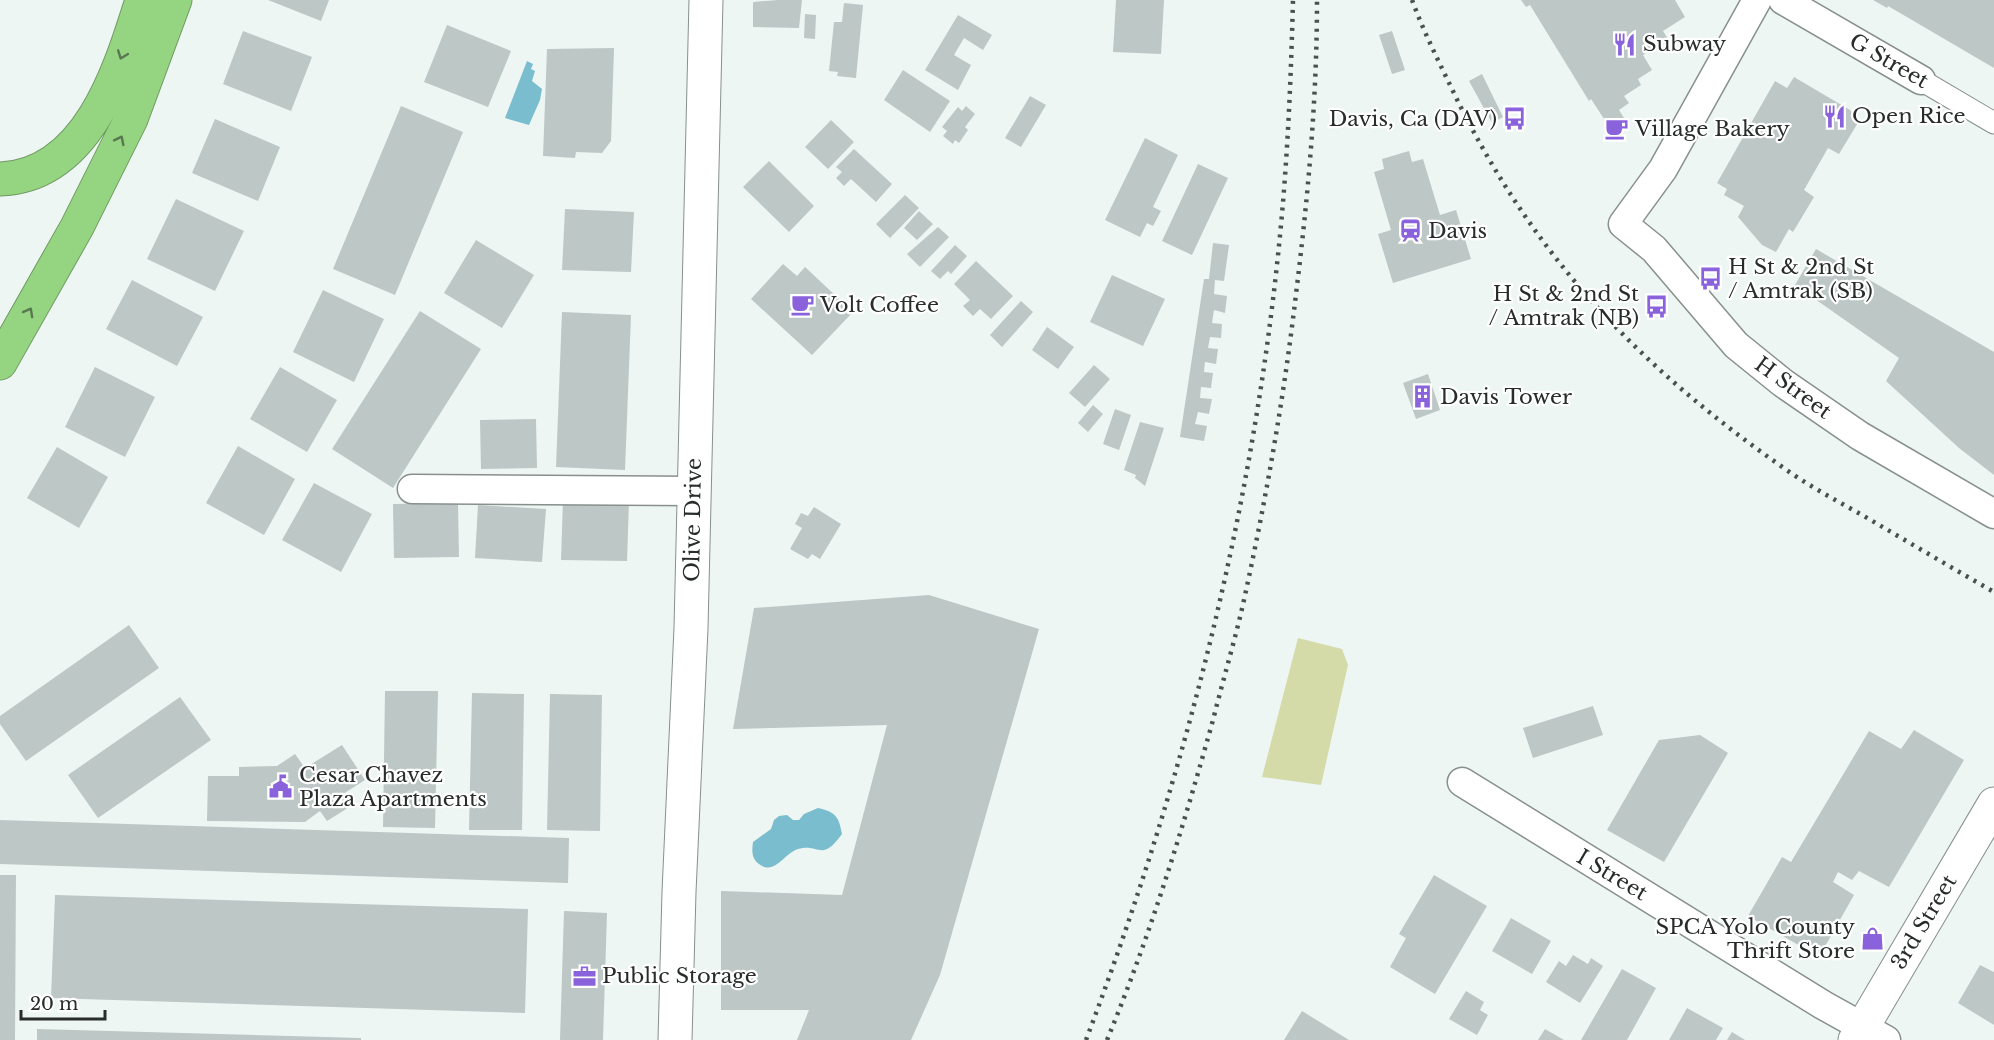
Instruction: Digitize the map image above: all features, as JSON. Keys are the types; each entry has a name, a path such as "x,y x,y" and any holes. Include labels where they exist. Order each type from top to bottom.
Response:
{"highway":[{"path":"0,179 37,171 68,152 92,122 112,83 142,0"},
{"path":"0,363 77,227 131,119 175,0"}],"street":[{"name":"Olive Drive","path":"675,1040 694,491 706,0"},
{"name":"H Street","path":"1757,0 1663,169 1623,224 1654,249 1736,345 1783,383 1860,436 1994,514"},
{"name":"G Street","path":"1783,0 1994,123"},
{"path":"412,489 694,491"},
{"name":"I Street","path":"1462,782 1823,1005 1868,1036"},
{"name":"3rd Street","path":"1868,1036 1994,804"}],"green space":[{"path":"1298,638 1342,649 1348,665 1321,785 1262,777"}],"water":[{"path":"527,61 533,64 531,69 535,71 532,81 542,89 540,100 529,125 505,118"},
{"path":"818,808 829,811 840,823 842,834 835,843 825,850 798,849 775,866 765,867 756,862 753,842 771,829 774,820 779,816 787,815 793,820 799,820 804,814"}],"building":[{"path":"268,0 329,0 321,21"},
{"path":"802,0 799,28 753,27 753,2"},
{"path":"1116,0 1164,0 1161,54 1113,52"},
{"path":"1521,0 1675,0 1685,17 1663,31 1668,39 1643,55 1652,70 1638,79 1641,85 1624,96 1629,103 1619,110 1624,118 1610,128 1591,99 1589,101 1530,5 1526,7"},
{"path":"1873,0 1994,0 1994,68 1888,6 1887,8"},
{"path":"844,3 863,5 856,78 837,76 838,72 829,71 834,22 842,22"},
{"path":"805,14 816,15 815,39 804,38"},
{"path":"958,15 992,35 983,50 964,38 954,55 971,65 958,90 925,70"},
{"path":"447,25 511,51 488,107 424,82"},
{"path":"243,31 312,57 291,111 223,84"},
{"path":"1392,31 1405,70 1392,74 1379,35"},
{"path":"614,48 611,141 602,153 576,152 575,158 543,156 547,49"},
{"path":"903,70 950,101 930,132 884,100"},
{"path":"1482,74 1503,117 1492,123 1469,81"},
{"path":"1794,77 1850,110 1859,121 1839,154 1828,148 1804,190 1814,197 1793,232 1789,229 1776,252 1762,245 1738,217 1744,206 1724,195 1727,189 1717,183 1775,81 1787,88"},
{"path":"1030,96 1046,105 1021,147 1005,138"},
{"path":"401,106 463,132 395,295 333,269"},
{"path":"966,106 975,114 965,127 968,130 959,143 955,140 953,144 943,136 947,131 942,127 958,107 962,111"},
{"path":"215,119 280,147 258,201 192,173"},
{"path":"831,120 854,142 828,169 805,147"},
{"path":"1145,138 1178,155 1153,207 1161,211 1153,226 1147,223 1140,237 1105,220"},
{"path":"854,149 892,184 876,202 851,179 844,186 836,178 842,172 836,167"},
{"path":"1409,151 1412,162 1423,159 1440,215 1456,210 1471,259 1393,283 1378,234 1391,230 1374,172 1384,169 1382,159"},
{"path":"769,161 814,206 789,232 743,187"},
{"path":"1198,164 1228,178 1192,255 1162,241"},
{"path":"905,195 919,208 890,238 876,224"},
{"path":"176,199 244,231 215,291 147,259"},
{"path":"565,209 634,212 631,272 562,270"},
{"path":"919,211 933,224 917,240 904,228"},
{"path":"938,227 949,237 920,267 907,254"},
{"path":"476,240 534,275 502,328 444,293"},
{"path":"1213,243 1229,245 1224,281 1215,280 1214,294 1227,296 1225,313 1214,310 1212,323 1222,324 1221,338 1210,337 1208,348 1218,349 1216,364 1205,362 1204,372 1213,373 1211,388 1201,387 1200,398 1212,399 1209,414 1198,412 1195,424 1207,426 1204,441 1180,437 1204,279 1209,279"},
{"path":"955,245 967,256 951,274 948,271 940,279 931,271"},
{"path":"1816,249 1994,352 1994,475 1959,448 1886,381 1899,358 1795,285"},
{"path":"976,261 1013,296 991,319 980,309 973,316 963,306 970,300 954,284"},
{"name":"Volt Coffee","path":"783,264 797,276 805,267 853,312 812,355 751,299"},
{"path":"1112,275 1165,299 1143,346 1090,322"},
{"path":"132,280 203,317 177,366 106,329"},
{"path":"323,290 384,319 354,382 293,352"},
{"path":"1021,301 1033,312 1002,347 990,335"},
{"path":"420,311 481,349 393,488 332,449"},
{"path":"562,312 631,315 625,470 556,467"},
{"path":"1047,327 1074,347 1058,369 1032,350"},
{"path":"1094,365 1110,379 1085,407 1069,393"},
{"path":"95,367 155,397 125,457 65,427"},
{"path":"280,367 337,400 307,452 250,419"},
{"name":"Davis Tower","path":"1428,374 1440,410 1416,419 1403,383"},
{"path":"1093,405 1103,414 1088,432 1078,423"},
{"path":"1115,409 1131,415 1119,450 1103,444"},
{"path":"536,419 537,468 481,469 480,420"},
{"path":"1140,422 1164,428 1145,486 1135,478 1136,475 1124,470"},
{"path":"238,446 295,479 264,535 206,503"},
{"path":"57,447 108,477 79,528 27,498"},
{"path":"314,483 372,514 341,572 282,540"},
{"path":"563,499 629,501 627,561 561,560"},
{"path":"458,503 459,557 394,558 393,504"},
{"path":"478,505 546,509 542,562 475,558"},
{"path":"814,507 841,524 820,559 812,554 808,559 790,549 802,528 795,524 801,513 808,516"},
{"path":"929,595 1039,629 940,975 911,1040 797,1040 809,1010 721,1010 721,891 842,895 887,725 733,729 754,608"},
{"path":"129,625 159,668 26,761 0,724 0,716"},
{"path":"385,691 438,691 435,828 383,827"},
{"path":"472,693 524,694 522,830 469,830"},
{"path":"550,694 602,695 600,831 547,830"},
{"path":"180,697 211,740 98,818 68,775"},
{"path":"1593,706 1603,735 1533,758 1523,728"},
{"path":"1914,730 1964,760 1889,887 1859,871 1852,880 1838,872 1833,882 1854,895 1819,957 1748,916 1782,857 1791,862 1869,731 1901,749"},
{"path":"1700,735 1728,753 1664,862 1607,830 1659,740"},
{"name":"Cesar Chavez Plaza Apartments","path":"342,745 365,780 343,794 351,806 327,821 320,811 305,822 207,821 208,776 239,776 239,767 277,766 295,754 305,768"},
{"path":"0,820 569,838 568,883 0,864"},
{"path":"0,875 16,875 15,1040 0,1040"},
{"path":"1434,875 1487,906 1435,994 1390,967 1406,938 1399,934"},
{"path":"55,895 528,909 525,1013 51,998"},
{"name":"Public Storage","path":"564,911 607,913 603,1040 560,1040"},
{"path":"1511,918 1551,941 1532,974 1492,951"},
{"path":"1573,955 1588,964 1591,958 1603,966 1580,1003 1546,982 1559,961 1566,966"},
{"path":"1980,965 1994,972 1994,1025 1958,1003"},
{"path":"1622,969 1656,988 1627,1040 1581,1040"},
{"path":"1466,991 1484,1002 1480,1010 1488,1015 1477,1035 1449,1019"},
{"path":"1687,1008 1723,1028 1716,1040 1669,1040"},
{"path":"1302,1011 1349,1040 1284,1040"},
{"path":"37,1029 361,1038 361,1040 37,1040"},
{"path":"1545,1029 1564,1040 1538,1040"},
{"path":"1732,1032 1745,1040 1727,1040"}],"railway":[{"path":"1086,1040 1155,841 1211,639 1234,536 1269,329 1281,225 1286,169 1293,0"},
{"path":"1107,1040 1152,922 1178,841 1213,720 1252,562 1280,409 1300,258 1314,111 1317,0"},
{"path":"1412,0 1425,33 1482,148 1516,203 1594,304 1638,349 1685,392 1791,473 1994,592"}],"place":[{"name":"Subway","path":"1625,44"},
{"name":"Open Rice","path":"1834,116"},
{"name":"Davis, Ca (DAV)","path":"1515,119"},
{"name":"Village Bakery","path":"1617,129"},
{"name":"Davis","path":"1410,231"},
{"name":"H St & 2nd St / Amtrak (SB)","path":"1710,279"},
{"name":"Volt Coffee","path":"802,305"},
{"name":"H St & 2nd St / Amtrak (NB)","path":"1657,306"},
{"name":"Davis Tower","path":"1422,397"},
{"name":"Cesar Chavez Plaza Apartments","path":"281,787"},
{"name":"SPCA Yolo County Thrift Store","path":"1873,939"},
{"name":"Public Storage","path":"584,976"}]}
